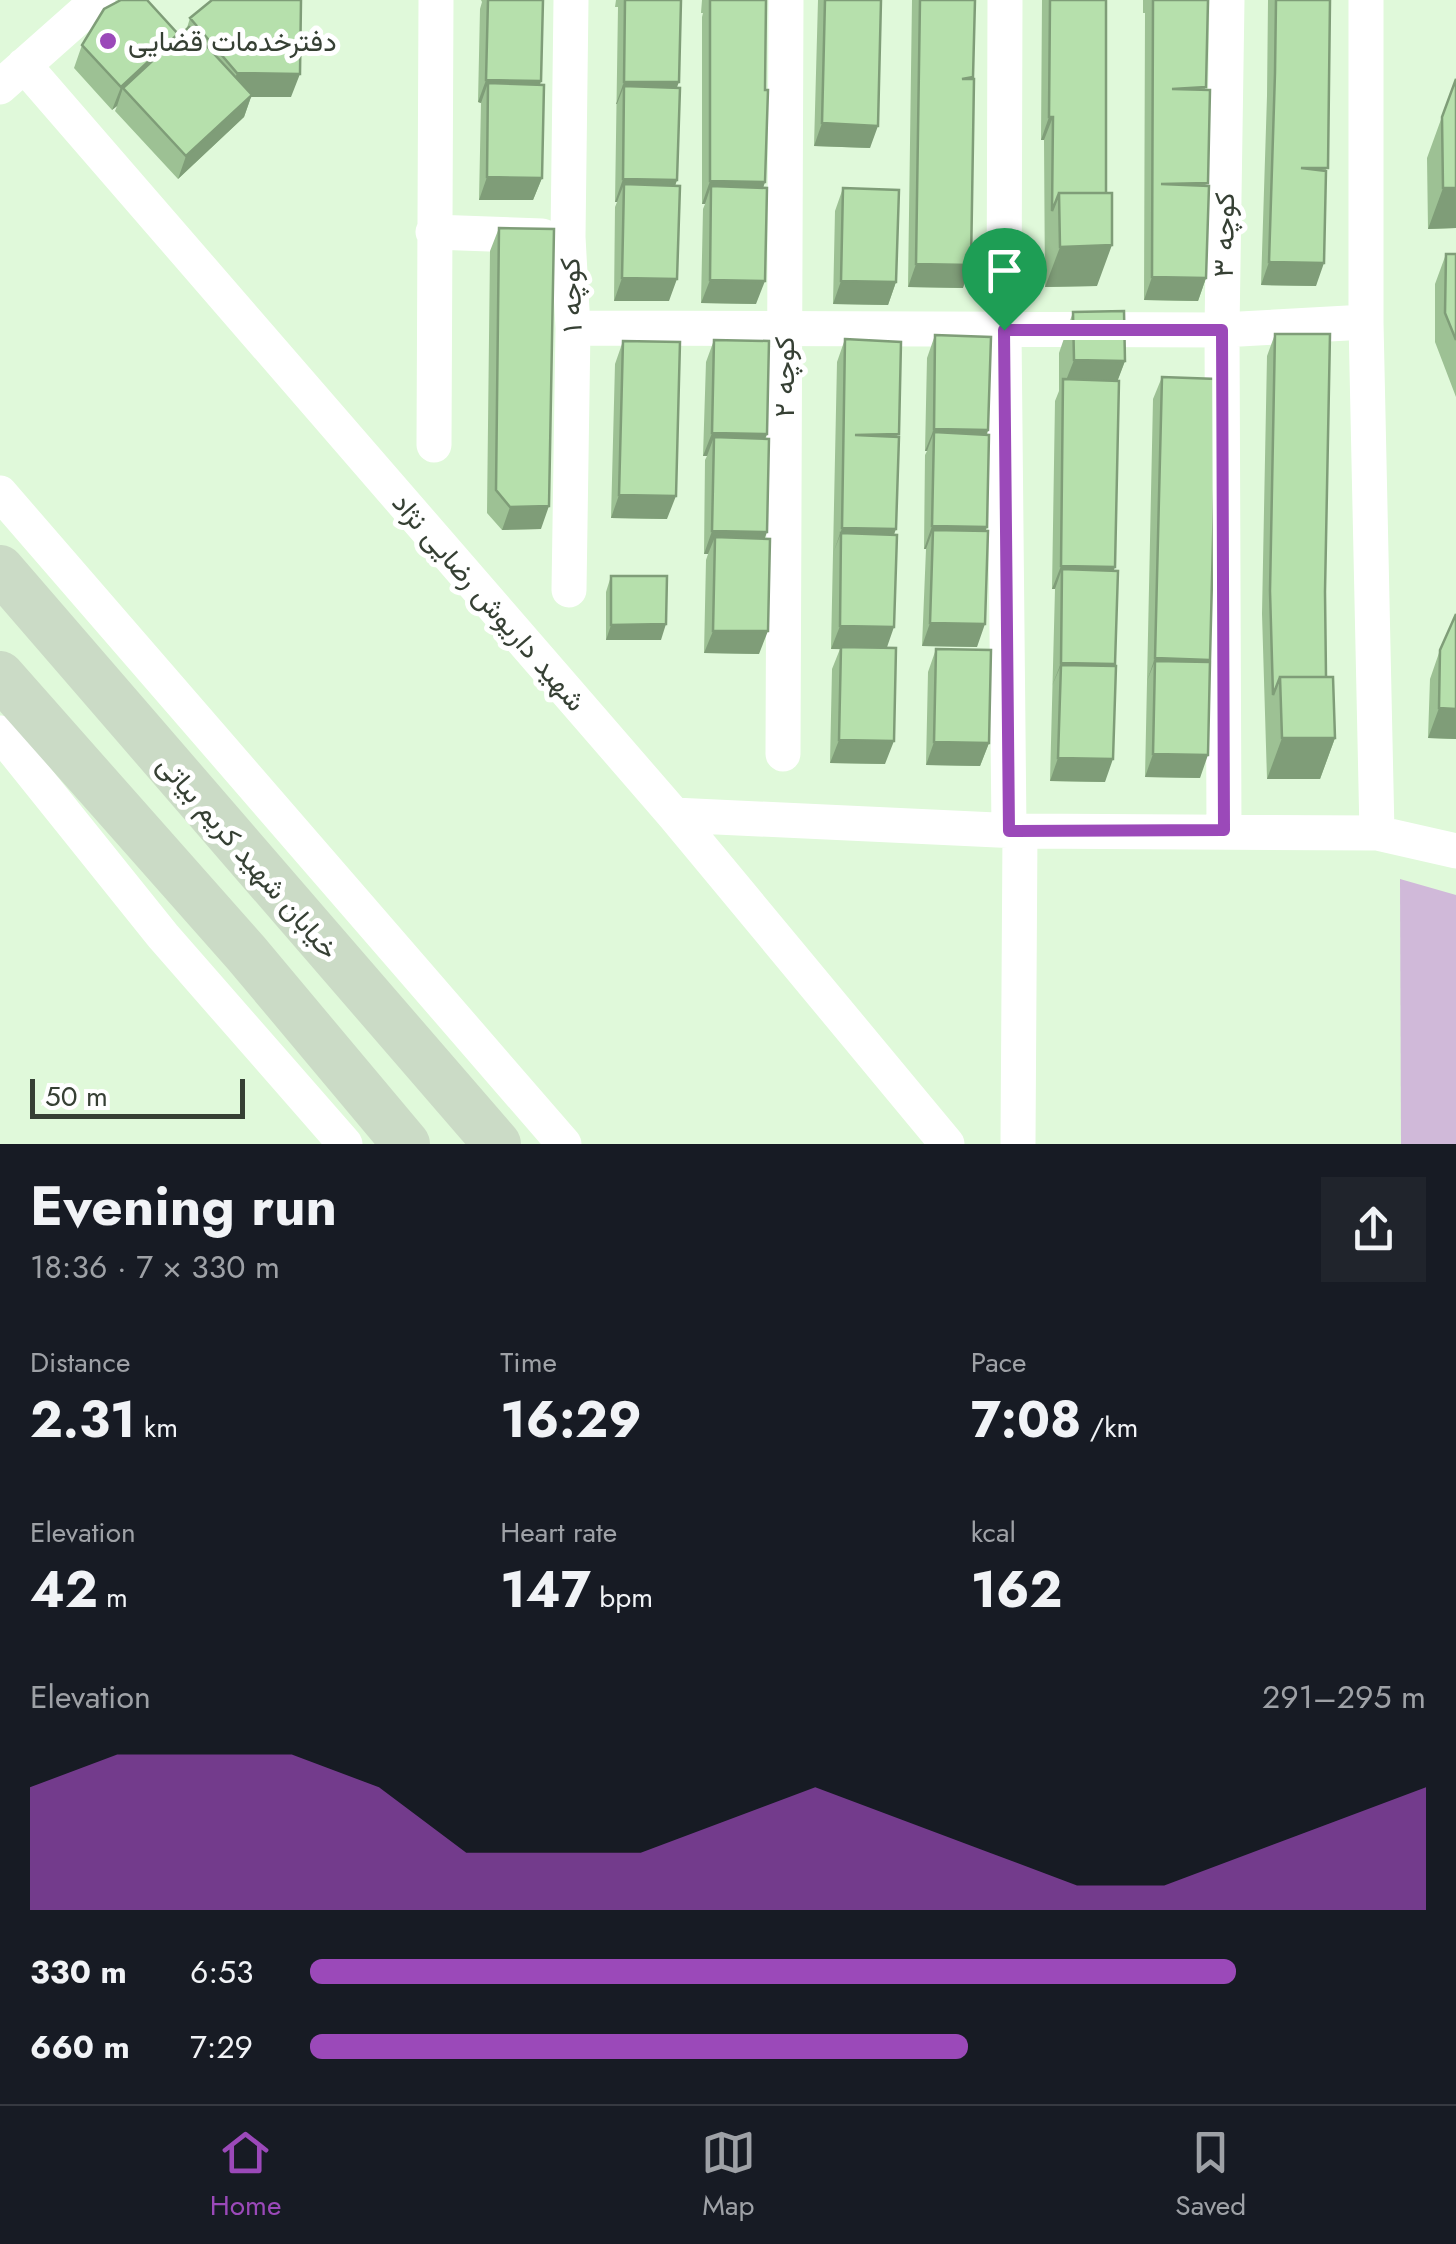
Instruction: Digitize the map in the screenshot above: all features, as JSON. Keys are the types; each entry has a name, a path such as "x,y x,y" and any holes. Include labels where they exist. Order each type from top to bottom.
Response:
{"main road":[{"name":"خیابان شهید کریم بیاتی","path":"0,569 497,1144"},
{"path":"0,675 246,953 406,1144"},
{"path":"0,705 47,730"},
{"path":"246,953 290,908"}],"street":[{"path":"7,78 98,0"},
{"path":"434,446 436,0"},
{"name":"کوچه ۱","path":"569,590 573,328 568,236 571,0"},
{"name":"کوچه ۲","path":"783,754 786,0"},
{"path":"1005,0 1004,330 1018,1144"},
{"name":"کوچه ۳","path":"1224,830 1222,330 1227,0"},
{"path":"1366,0 1366,322 1377,833"},
{"name":"شهید داریوش رضایی نژاد","path":"7,78 674,816 947,1144"},
{"path":"433,232 568,236"},
{"path":"573,328 1222,330 1366,322"},
{"path":"0,493 564,1144"},
{"path":"0,733 163,936 345,1144"},
{"path":"674,816 1014,831 1377,833 1456,851"},
{"path":"416,1052 512,1083"}],"shaded area":[{"path":"1400,879 1456,895 1456,1144 1401,1144"}],"building":[{"path":"121,0 147,0 178,34 121,87 82,45 104,9"},
{"path":"212,0 301,0 300,74 237,73 190,18"},
{"path":"488,0 543,0 541,81 486,80"},
{"path":"625,0 681,0 679,82 624,82"},
{"path":"710,0 766,0 765,182 710,181"},
{"path":"825,0 881,0 878,126 822,123"},
{"path":"920,0 975,0 973,77 962,79 974,79 971,265 916,264"},
{"path":"1050,0 1106,0 1106,193 1059,193 1052,211 1053,117 1049,117"},
{"path":"1153,0 1208,0 1206,87 1172,89 1210,90 1208,183 1161,184 1209,186 1206,278 1152,277"},
{"path":"1276,0 1330,0 1328,168 1301,168 1326,171 1324,263 1269,262"},
{"path":"189,27 252,95 186,156 123,88"},
{"path":"1456,79 1456,188 1443,188 1442,117"},
{"path":"488,83 544,85 542,178 487,177"},
{"path":"624,86 680,88 677,180 623,179"},
{"path":"624,184 680,186 677,279 622,278"},
{"path":"711,186 767,188 765,281 710,280"},
{"path":"843,188 899,190 896,282 841,281"},
{"path":"1059,193 1112,193 1112,245 1060,247"},
{"path":"499,228 554,229 549,506 510,507 496,490"},
{"path":"1446,254 1456,254 1456,340 1445,313"},
{"path":"1124,311 1125,361 1074,360 1073,312"},
{"path":"1275,334 1330,334 1326,677 1280,677 1273,695 1270,591"},
{"path":"935,335 991,337 988,430 934,429"},
{"path":"845,339 901,342 899,434 855,435 899,437 896,529 842,528"},
{"path":"714,340 769,341 767,434 712,433"},
{"path":"623,341 680,342 676,496 619,495"},
{"path":"1162,377 1217,379 1210,660 1155,658"},
{"path":"1063,379 1119,381 1115,567 1061,566"},
{"path":"934,432 989,435 987,527 932,526"},
{"path":"714,437 769,439 767,532 712,531"},
{"path":"933,530 988,531 985,624 930,623"},
{"path":"841,533 897,535 894,627 840,626"},
{"path":"715,537 770,539 768,631 713,631"},
{"path":"1062,569 1118,571 1115,664 1061,663"},
{"path":"611,576 667,576 666,624 611,625"},
{"path":"1456,614 1456,709 1439,708 1440,650"},
{"path":"841,647 896,648 894,741 839,740"},
{"path":"936,649 991,650 989,743 934,742"},
{"path":"1155,661 1210,662 1208,755 1153,754"},
{"path":"1061,665 1116,666 1113,759 1058,758"},
{"path":"1280,677 1333,677 1335,738 1282,738"}],"place":[{"name":"دفترخدمات قضایی","path":"108,41"}],"route":[{"path":"1004,330 1222,330 1224,830 1009,831 1004,330"}]}
